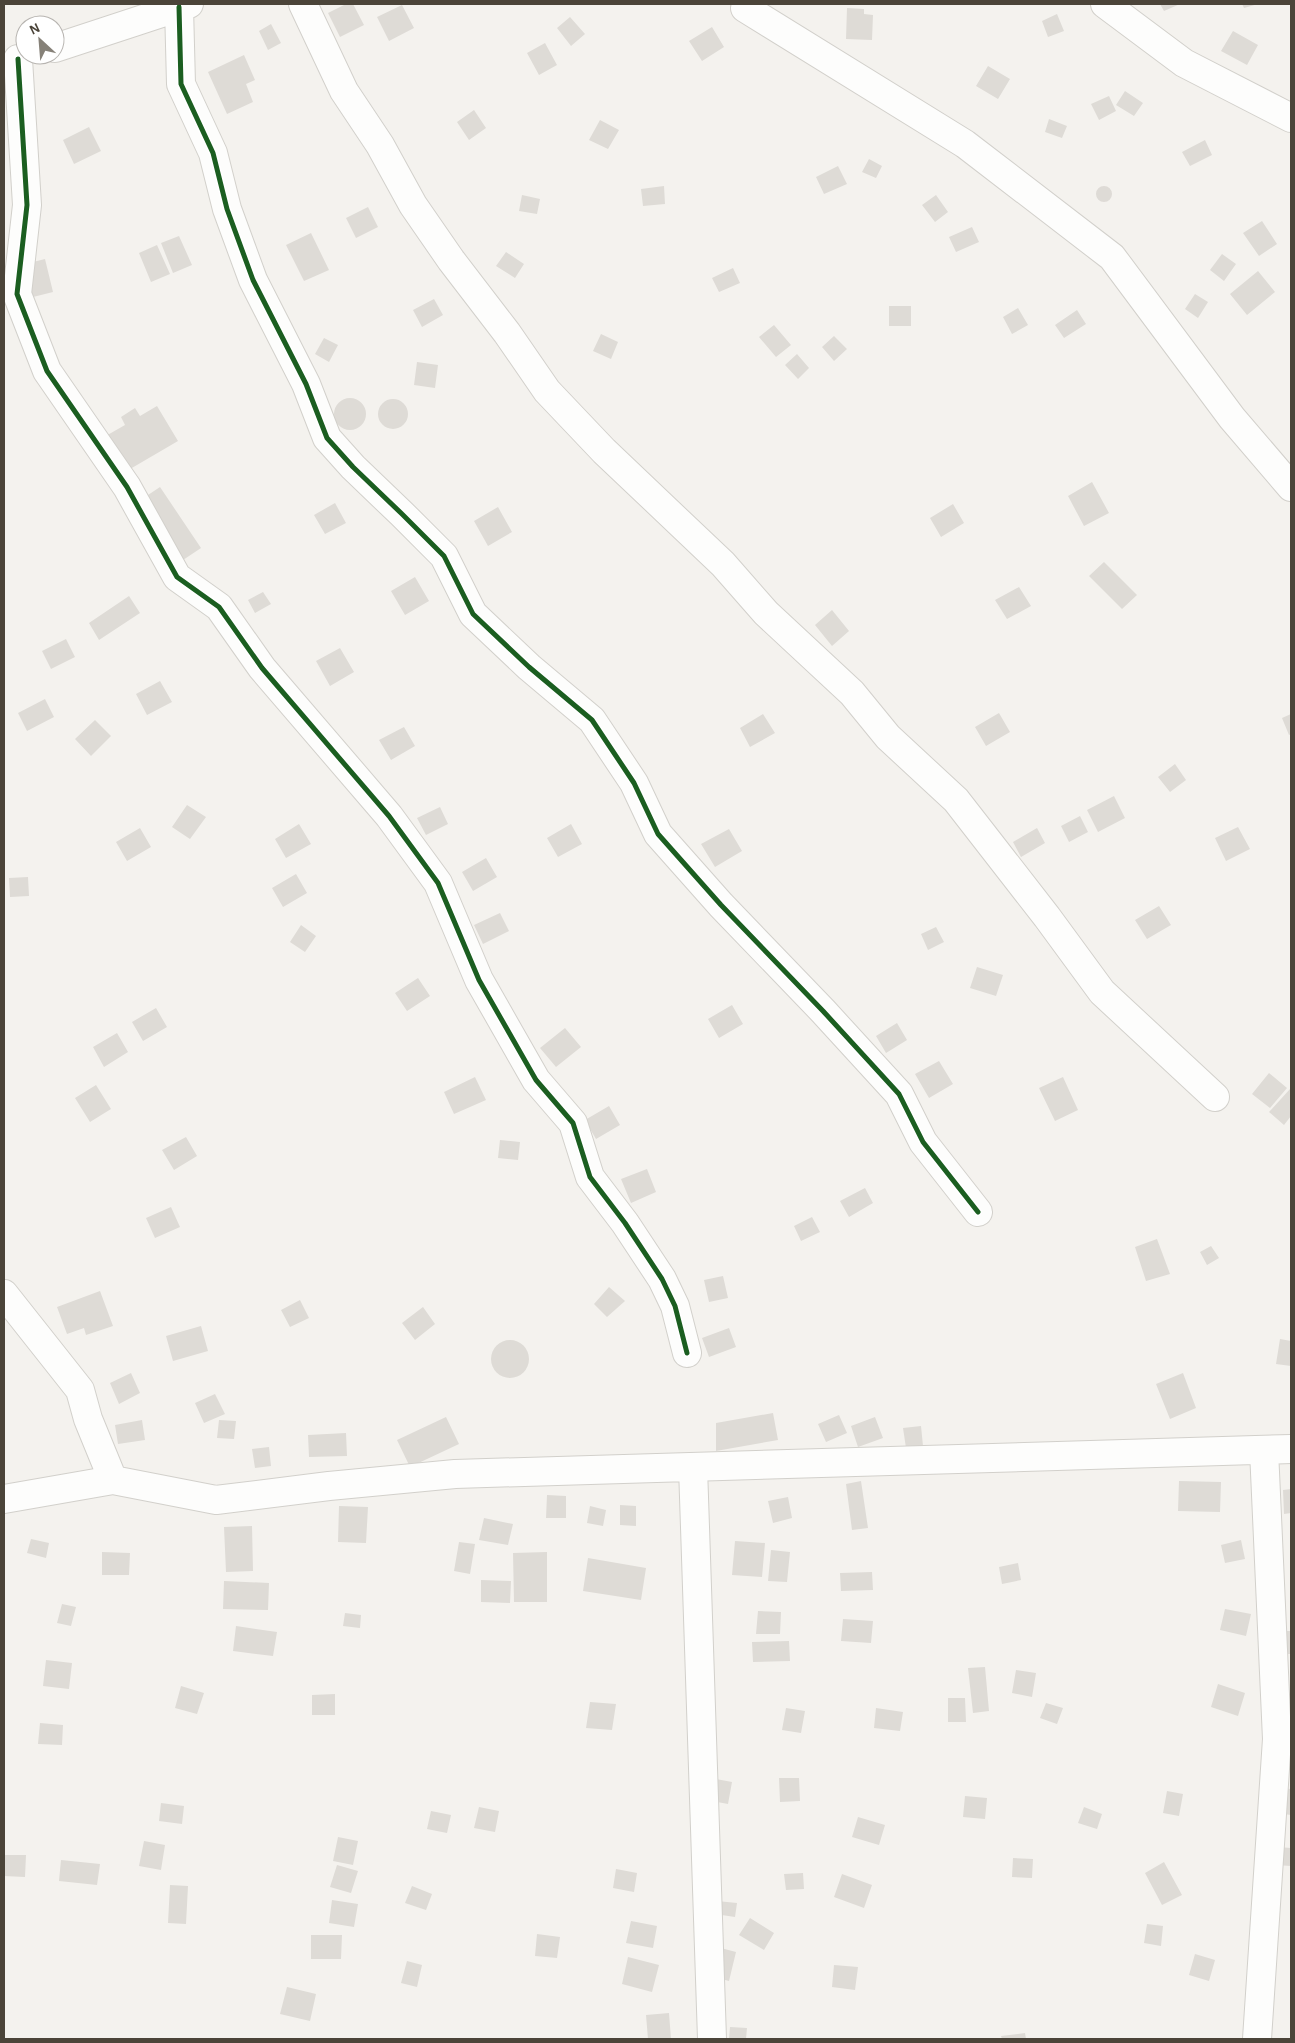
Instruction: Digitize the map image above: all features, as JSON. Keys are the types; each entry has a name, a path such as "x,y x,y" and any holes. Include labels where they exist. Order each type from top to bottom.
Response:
{"street":[{"path":"303,4 344,91 380,145 413,205 547,391 624,470 723,564 766,613 852,694 888,737 956,800 1047,917 1102,992 1215,1097"},
{"path":"1105,4 1184,62 1291,118"},
{"path":"65,45 184,5 180,84 213,153 227,209 253,280 306,384 327,438 352,467 444,556 473,614 529,667 592,720 634,783 658,834 721,905 823,1011 899,1094 923,1142 978,1212"},
{"path":"745,8 965,144 1112,258 1232,418 1291,486"},
{"path":"18,65 27,205 17,294 47,371 127,487 177,577 219,607 262,668 389,816 438,883 479,980 536,1080 573,1122 590,1177 625,1223 662,1279 675,1306 687,1353"},
{"path":"4,1294 80,1390 88,1419 114,1480"},
{"path":"4,1499 114,1480 216,1500 329,1486 454,1474 1291,1449"},
{"path":"1257,2039 1277,1739 1264,1450"},
{"path":"693,1467 712,2039"}],"building":[{"path":"346,4 353,4 364,25 340,37 328,13"},
{"path":"1160,4 1180,4 1164,11"},
{"path":"1242,4 1258,4 1244,8"},
{"path":"402,5 414,28 389,41 377,17"},
{"path":"847,8 864,9 864,14 873,15 872,40 846,39"},
{"path":"1057,14 1064,31 1048,37 1042,21"},
{"path":"570,17 585,34 571,46 557,28"},
{"path":"271,24 281,43 268,50 259,31"},
{"path":"712,27 724,47 702,61 689,41"},
{"path":"1233,31 1258,45 1247,65 1221,51"},
{"path":"545,43 557,65 539,75 527,53"},
{"path":"244,55 255,80 246,84 253,102 227,114 208,72"},
{"path":"988,66 1010,79 998,99 976,86"},
{"path":"1125,91 1143,103 1134,116 1116,105"},
{"path":"1109,96 1116,111 1099,120 1091,104"},
{"path":"474,110 486,128 469,140 457,122"},
{"path":"1049,119 1067,126 1062,138 1045,132"},
{"path":"600,120 619,130 608,149 589,140"},
{"path":"89,127 101,151 74,164 63,140"},
{"path":"1205,140 1212,155 1190,166 1182,152"},
{"path":"869,159 882,166 876,178 862,172"},
{"path":"838,166 847,184 824,194 816,177"},
{"path":"664,186 665,204 643,206 641,189"},
{"path":"1101,186 1107,186 1112,191 1110,200 1101,202 1096,197 1096,191"},
{"path":"522,195 540,199 537,214 519,211"},
{"path":"936,195 948,212 935,222 922,205"},
{"path":"368,207 378,227 356,238 346,218"},
{"path":"1262,221 1277,244 1259,256 1243,233"},
{"path":"972,227 979,242 956,252 949,237"},
{"path":"311,233 329,270 304,281 286,245"},
{"path":"179,236 192,265 173,273 161,243"},
{"path":"157,245 170,274 151,282 139,253"},
{"path":"506,252 524,264 515,278 496,266"},
{"path":"1222,254 1236,264 1224,281 1210,270"},
{"path":"45,259 53,292 33,297 25,264"},
{"path":"733,268 740,283 719,292 712,278"},
{"path":"1258,271 1275,292 1247,315 1230,294"},
{"path":"1195,294 1208,302 1198,318 1185,309"},
{"path":"434,299 443,315 422,327 413,310"},
{"path":"889,306 911,306 911,326 889,326"},
{"path":"1018,308 1028,325 1012,334 1003,317"},
{"path":"1077,310 1086,324 1064,338 1055,325"},
{"path":"774,325 791,345 776,357 759,337"},
{"path":"601,334 618,342 611,359 593,351"},
{"path":"834,336 847,349 834,361 822,347"},
{"path":"324,338 338,345 329,362 315,354"},
{"path":"797,354 809,368 798,379 785,365"},
{"path":"417,362 438,365 435,388 414,385"},
{"path":"350,398 356,399 361,403 365,408 365,420 361,425 356,429 350,430 344,429 339,425 335,420 334,414 335,408 339,403 344,399"},
{"path":"393,399 404,403 408,414 404,425 393,429 382,425 378,414 382,403"},
{"path":"157,406 178,441 125,472 104,437 125,425 121,417 135,408 140,416"},
{"path":"1092,482 1109,513 1084,526 1068,496"},
{"path":"160,487 201,548 183,560 142,499"},
{"path":"335,503 346,523 325,534 314,515"},
{"path":"953,504 964,523 941,537 930,518"},
{"path":"498,507 512,532 488,546 474,521"},
{"path":"1104,562 1137,595 1122,609 1089,576"},
{"path":"415,577 429,601 405,615 391,591"},
{"path":"1019,587 1031,606 1007,619 995,600"},
{"path":"263,592 271,604 255,613 248,600"},
{"path":"129,596 140,613 99,640 89,623"},
{"path":"832,610 849,631 832,646 815,625"},
{"path":"66,639 75,657 51,669 42,651"},
{"path":"340,648 354,672 330,686 316,661"},
{"path":"160,681 172,702 147,715 136,694"},
{"path":"45,699 54,717 27,731 18,713"},
{"path":"999,713 1010,732 986,746 975,727"},
{"path":"763,714 775,733 750,747 740,728"},
{"path":"1291,714 1291,734 1289,735 1282,718"},
{"path":"95,720 111,736 91,756 75,739"},
{"path":"404,727 415,746 391,760 379,740"},
{"path":"1175,764 1186,780 1170,792 1158,777"},
{"path":"1114,796 1125,818 1098,832 1087,810"},
{"path":"187,805 206,817 190,839 172,827"},
{"path":"440,807 448,824 426,835 417,818"},
{"path":"1080,816 1088,832 1069,842 1061,826"},
{"path":"299,824 311,844 286,858 275,839"},
{"path":"571,824 582,844 558,857 547,838"},
{"path":"1238,827 1250,849 1226,861 1215,838"},
{"path":"140,828 151,847 127,861 116,842"},
{"path":"1037,828 1045,843 1021,857 1013,842"},
{"path":"729,829 742,851 715,867 701,844"},
{"path":"486,858 497,877 473,891 462,872"},
{"path":"296,874 307,893 283,907 272,888"},
{"path":"28,877 29,896 10,897 9,878"},
{"path":"1159,906 1171,925 1147,939 1135,920"},
{"path":"500,913 509,931 483,944 474,925"},
{"path":"301,925 316,936 305,952 290,942"},
{"path":"936,927 944,942 928,950 921,934"},
{"path":"977,967 1003,975 996,996 970,988"},
{"path":"418,978 430,996 407,1011 395,993"},
{"path":"732,1005 743,1024 719,1038 708,1019"},
{"path":"156,1008 167,1027 143,1041 132,1022"},
{"path":"897,1023 907,1040 886,1053 876,1036"},
{"path":"565,1028 581,1047 556,1067 540,1048"},
{"path":"117,1033 128,1052 104,1067 93,1047"},
{"path":"939,1061 953,1084 929,1098 915,1074"},
{"path":"1269,1073 1287,1088 1270,1108 1252,1094"},
{"path":"475,1077 486,1100 454,1114 444,1092"},
{"path":"1063,1077 1078,1110 1055,1121 1039,1088"},
{"path":"96,1085 111,1109 90,1122 75,1098"},
{"path":"1290,1089 1291,1116 1284,1125 1269,1112"},
{"path":"609,1106 620,1125 596,1139 585,1120"},
{"path":"186,1137 197,1156 174,1170 162,1150"},
{"path":"500,1140 520,1142 518,1160 498,1158"},
{"path":"647,1169 656,1192 631,1203 621,1179"},
{"path":"865,1188 873,1203 849,1217 840,1201"},
{"path":"171,1207 180,1227 155,1238 146,1218"},
{"path":"812,1217 820,1232 801,1241 794,1226"},
{"path":"1157,1239 1170,1274 1146,1281 1135,1247"},
{"path":"1211,1246 1219,1258 1207,1265 1200,1252"},
{"path":"723,1276 728,1298 709,1302 704,1280"},
{"path":"609,1287 625,1301 607,1317 594,1304"},
{"path":"100,1291 113,1326 86,1335 84,1328 67,1334 57,1307"},
{"path":"300,1300 309,1318 290,1327 281,1310"},
{"path":"423,1307 435,1324 415,1340 402,1323"},
{"path":"201,1326 208,1351 173,1361 166,1336"},
{"path":"729,1328 736,1347 709,1357 702,1338"},
{"path":"1280,1339 1291,1341 1291,1366 1276,1364"},
{"path":"510,1340 523,1346 529,1359 523,1372 510,1378 497,1372 491,1359 497,1346"},
{"path":"131,1373 140,1393 119,1404 110,1383"},
{"path":"1183,1373 1196,1408 1170,1419 1156,1384"},
{"path":"215,1394 225,1414 204,1423 195,1403"},
{"path":"773,1413 778,1440 716,1451 716,1423"},
{"path":"839,1415 847,1433 826,1442 818,1424"},
{"path":"446,1417 459,1444 410,1467 397,1440"},
{"path":"875,1417 883,1438 858,1447 851,1426"},
{"path":"142,1420 145,1440 118,1444 115,1425"},
{"path":"219,1420 236,1421 234,1439 217,1438"},
{"path":"921,1426 923,1446 906,1448 903,1428"},
{"path":"346,1433 347,1456 309,1457 308,1435"},
{"path":"269,1447 271,1466 255,1468 252,1449"},
{"path":"861,1481 868,1528 852,1530 846,1484"},
{"path":"1179,1481 1221,1482 1220,1512 1178,1511"},
{"path":"1291,1489 1291,1513 1284,1514 1283,1490"},
{"path":"547,1495 566,1496 566,1518 546,1518"},
{"path":"788,1497 792,1518 773,1523 768,1501"},
{"path":"620,1505 636,1506 636,1526 620,1525"},
{"path":"339,1506 368,1507 366,1543 338,1542"},
{"path":"590,1506 606,1510 603,1526 587,1523"},
{"path":"484,1518 513,1524 508,1545 479,1540"},
{"path":"252,1526 253,1571 226,1572 224,1527"},
{"path":"31,1539 49,1543 46,1558 27,1553"},
{"path":"1241,1540 1245,1559 1225,1563 1221,1545"},
{"path":"735,1541 765,1543 762,1577 732,1575"},
{"path":"459,1542 475,1544 470,1574 454,1571"},
{"path":"771,1550 790,1552 787,1582 768,1581"},
{"path":"102,1552 130,1553 129,1575 102,1575"},
{"path":"547,1552 547,1602 514,1602 513,1553"},
{"path":"588,1558 646,1568 641,1600 583,1591"},
{"path":"1018,1563 1021,1580 1002,1584 999,1567"},
{"path":"872,1572 873,1590 841,1591 840,1573"},
{"path":"481,1580 511,1581 510,1603 481,1602"},
{"path":"224,1581 269,1583 268,1610 223,1609"},
{"path":"62,1604 76,1607 71,1626 57,1623"},
{"path":"1225,1609 1251,1614 1246,1636 1220,1630"},
{"path":"758,1611 781,1612 780,1634 756,1634"},
{"path":"345,1613 361,1615 360,1628 343,1626"},
{"path":"843,1619 873,1621 871,1643 841,1641"},
{"path":"236,1626 277,1632 273,1656 233,1651"},
{"path":"1281,1631 1291,1631 1291,1654 1282,1654"},
{"path":"789,1641 790,1661 753,1662 752,1642"},
{"path":"46,1660 72,1663 69,1689 43,1686"},
{"path":"985,1667 989,1711 973,1713 968,1668"},
{"path":"1016,1670 1036,1673 1032,1697 1012,1693"},
{"path":"1218,1684 1245,1693 1238,1716 1211,1707"},
{"path":"181,1686 204,1693 197,1714 175,1708"},
{"path":"335,1694 335,1715 312,1715 312,1695"},
{"path":"948,1698 965,1698 966,1722 948,1722"},
{"path":"590,1702 616,1704 612,1730 586,1728"},
{"path":"1046,1703 1063,1708 1057,1724 1040,1718"},
{"path":"786,1708 805,1711 801,1733 782,1730"},
{"path":"876,1708 903,1712 900,1731 874,1728"},
{"path":"40,1723 63,1725 62,1745 38,1744"},
{"path":"779,1778 799,1778 800,1801 780,1802"},
{"path":"716,1779 732,1782 728,1804 712,1801"},
{"path":"1280,1788 1291,1789 1291,1815 1276,1813"},
{"path":"1167,1791 1183,1794 1179,1816 1163,1813"},
{"path":"965,1796 987,1798 985,1819 963,1817"},
{"path":"161,1803 184,1806 182,1824 159,1821"},
{"path":"479,1807 499,1811 495,1832 474,1828"},
{"path":"1084,1807 1102,1814 1097,1829 1078,1823"},
{"path":"431,1811 451,1815 447,1833 427,1829"},
{"path":"858,1817 885,1825 879,1845 852,1837"},
{"path":"338,1837 358,1841 353,1865 333,1861"},
{"path":"144,1841 165,1845 161,1870 139,1866"},
{"path":"1278,1847 1291,1848 1291,1866 1276,1865"},
{"path":"4,1855 26,1855 25,1877 4,1876"},
{"path":"1013,1858 1033,1859 1032,1878 1012,1877"},
{"path":"61,1860 100,1864 97,1885 59,1881"},
{"path":"1164,1862 1182,1895 1162,1905 1145,1873"},
{"path":"337,1865 358,1871 351,1893 330,1887"},
{"path":"616,1869 637,1873 634,1892 613,1888"},
{"path":"803,1873 804,1889 786,1890 784,1874"},
{"path":"842,1874 872,1885 864,1908 834,1897"},
{"path":"170,1885 188,1886 186,1924 168,1923"},
{"path":"412,1886 432,1894 426,1910 405,1903"},
{"path":"332,1900 358,1904 354,1927 329,1923"},
{"path":"717,1901 737,1903 735,1917 715,1914"},
{"path":"750,1918 774,1933 764,1950 739,1935"},
{"path":"631,1921 657,1926 653,1948 626,1943"},
{"path":"1147,1924 1163,1926 1161,1946 1144,1943"},
{"path":"537,1934 560,1937 557,1958 535,1956"},
{"path":"311,1935 342,1935 341,1959 311,1959"},
{"path":"717,1947 736,1952 729,1981 710,1976"},
{"path":"1195,1954 1215,1960 1209,1981 1189,1975"},
{"path":"628,1957 659,1965 652,1992 622,1984"},
{"path":"407,1961 422,1965 417,1987 401,1983"},
{"path":"834,1965 858,1967 855,1990 832,1987"},
{"path":"287,1987 316,1994 310,2021 280,2014"},
{"path":"669,2013 671,2039 648,2039 646,2015"},
{"path":"730,2027 747,2028 746,2039 729,2039"},
{"path":"1025,2033 1026,2039 1002,2039 1001,2036"}],"cycle path":[{"path":"179,7 181,84 213,153 227,209 253,280 306,384 327,438 353,467 444,556 473,614 529,667 592,720 634,783 658,834 721,905 823,1011 899,1094 923,1142 978,1212"},
{"path":"18,65 27,205 17,294 47,371 127,487 177,577 219,607 262,668 389,816 438,883 479,980 536,1080 573,1123 590,1177 625,1223 662,1279 675,1306 687,1353"}]}
